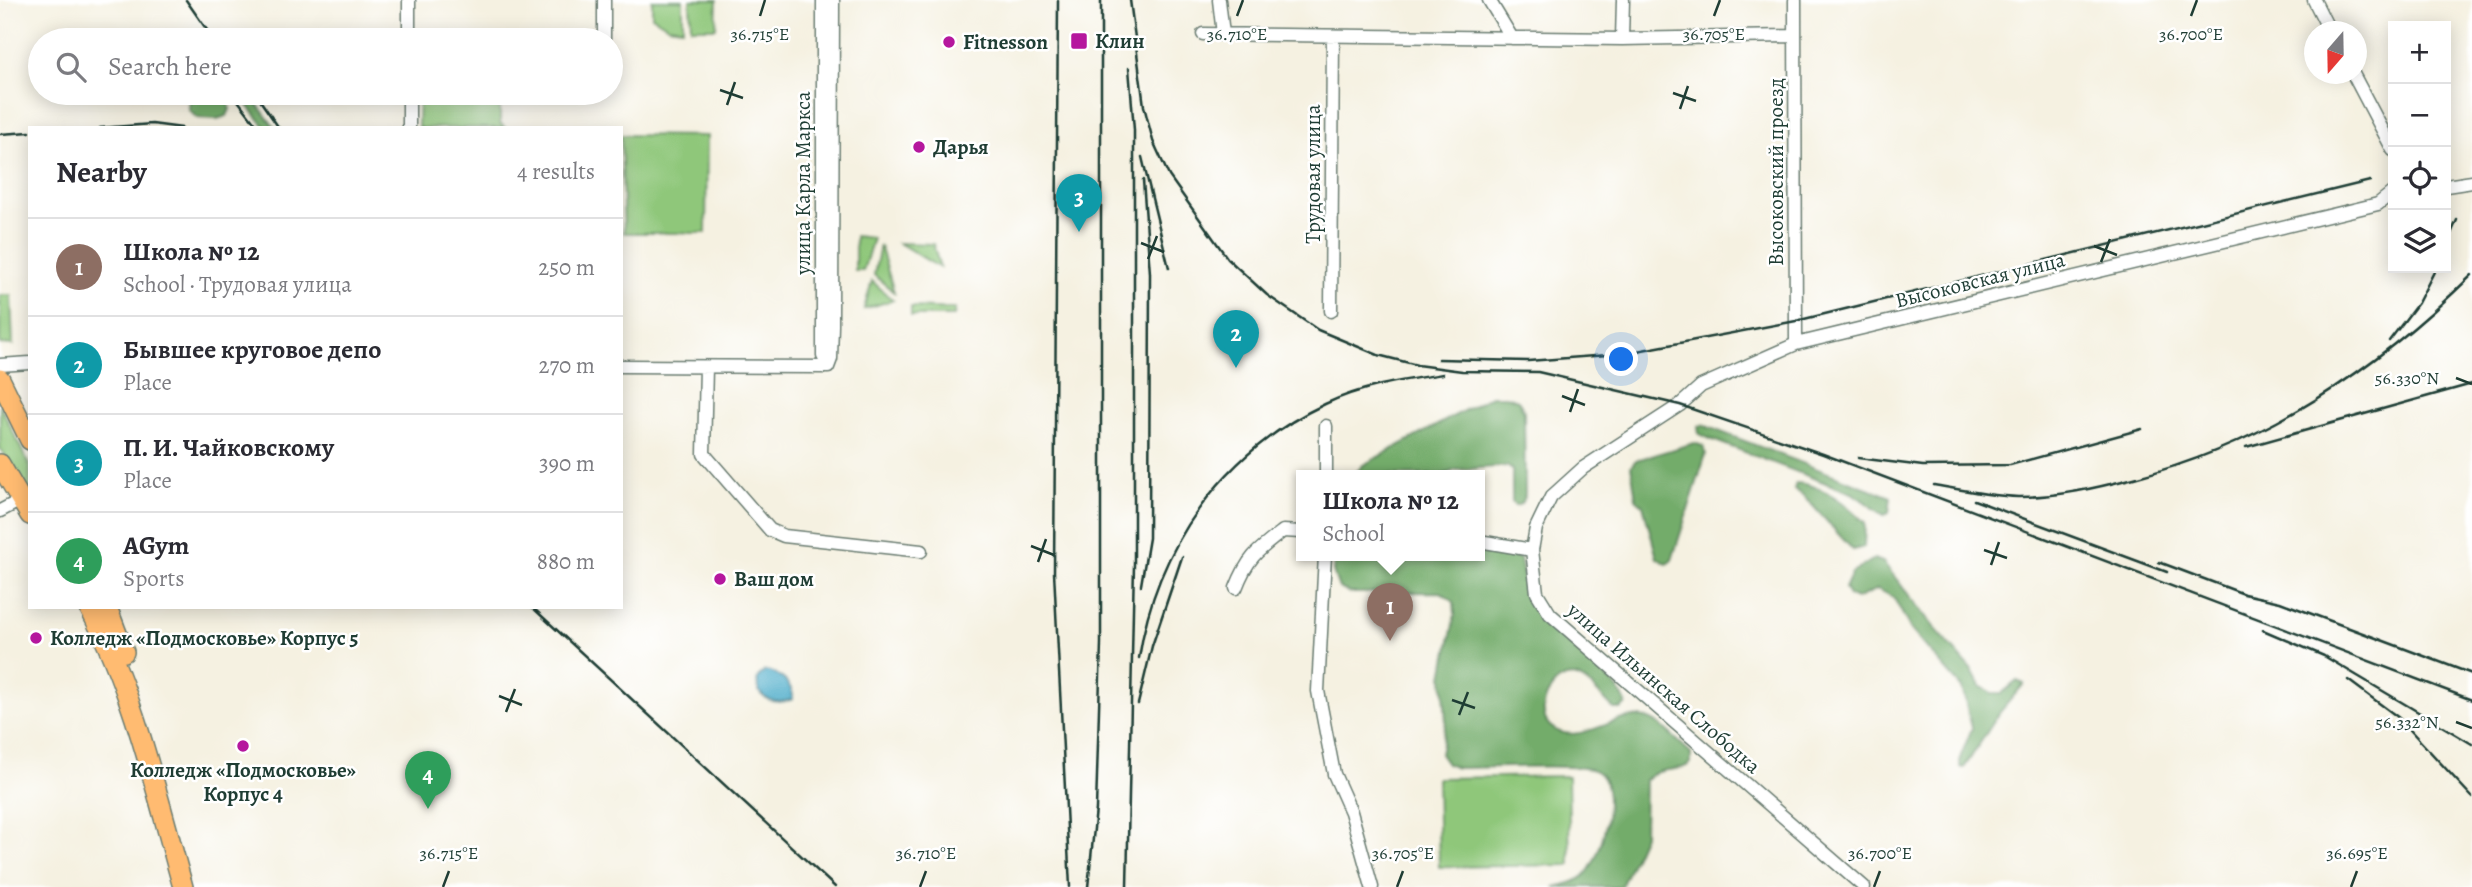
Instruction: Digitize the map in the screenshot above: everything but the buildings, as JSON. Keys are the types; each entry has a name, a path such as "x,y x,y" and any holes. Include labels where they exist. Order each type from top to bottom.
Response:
{"highway":[{"path":"0,379 28,436"},
{"path":"0,464 25,507"},
{"path":"90,609 110,647 128,695 183,887"},
{"path":"108,609 139,693 195,887"}],"street":[{"path":"409,0 409,28"},
{"path":"604,0 604,28"},
{"name":"улица Карла Маркса","path":"823,0 822,356 827,367"},
{"name":"улица Карла Маркса","path":"827,367 832,325 833,0"},
{"path":"1219,0 1223,34"},
{"path":"1489,0 1511,38"},
{"path":"1622,39 1623,0"},
{"name":"Высоковский проезд","path":"1795,0 1796,345"},
{"path":"2315,0 2325,21"},
{"path":"1203,34 1622,39 1795,36"},
{"name":"Трудовая улица","path":"1331,311 1333,37"},
{"path":"2358,84 2391,147"},
{"path":"409,105 409,126"},
{"path":"2451,185 2472,182"},
{"name":"Высоковская улица","path":"2378,204 2388,196"},
{"name":"Высоковская улица","path":"1671,411 1701,386 1796,345 2388,201"},
{"path":"0,365 28,363"},
{"path":"623,366 827,367"},
{"path":"706,368 704,454 770,530 784,536 921,551"},
{"name":"улица Ильинская Слободка","path":"1671,411 1583,468 1551,497 1536,528 1532,550 1537,593 1550,614 1864,887"},
{"path":"1326,426 1326,470"},
{"path":"0,512 25,507"},
{"path":"1236,588 1247,562 1283,531 1296,532"},
{"path":"1485,542 1532,550"},
{"path":"1325,561 1318,691 1334,774 1351,812 1372,887"}],"green space":[{"path":"652,0 683,0 683,28 668,26 652,16"},
{"path":"690,0 717,0 716,28 691,28"},
{"path":"189,105 230,105 230,109 227,116 217,119 197,118 189,110"},
{"path":"248,105 258,105 274,126 264,126"},
{"path":"419,105 500,105 500,123 503,126 418,126"},
{"path":"623,135 707,136 706,233 624,233"},
{"path":"855,236 873,238 863,271 855,271"},
{"path":"899,243 933,244 940,268"},
{"path":"880,245 894,292 874,275"},
{"path":"872,281 893,300 864,309"},
{"path":"0,295 11,295 13,345 0,344"},
{"path":"911,307 955,309 954,316 911,316"},
{"path":"1491,396 1507,396 1518,400 1524,411 1525,494 1521,504 1515,506 1512,502 1512,470 1507,466 1456,470 1358,470 1363,465"},
{"path":"0,405 28,463 28,497 0,448"},
{"path":"1703,425 1891,497 1889,513 1884,515 1852,493 1699,434 1698,427"},
{"path":"1694,443 1703,446 1706,454 1672,560 1667,564 1657,558 1643,505 1636,499 1631,466 1636,460"},
{"path":"1796,483 1825,491 1858,516 1865,523 1864,547 1853,550 1804,496 1794,489"},
{"path":"1485,551 1520,558 1526,591 1535,610 1612,682 1626,704 1621,709 1614,709 1587,683 1569,676 1561,679 1548,693 1544,711 1550,726 1573,734 1625,719 1649,719 1665,729 1691,753 1691,763 1686,766 1658,772 1645,780 1644,835 1621,887 1554,887 1574,882 1584,876 1597,854 1608,806 1603,779 1596,771 1552,767 1456,768 1447,764 1440,754 1446,722 1443,676 1455,614 1454,602 1441,592 1350,593 1339,588 1333,572 1334,561 1485,561"},
{"path":"1874,559 1883,562 1971,669 1980,686 1992,693 2002,693 2017,681 2024,684 2000,712 1964,768 1960,767 1960,758 1972,728 1962,688 1911,630 1894,598 1878,589 1856,599 1849,596 1845,588 1852,573"},
{"path":"1568,776 1570,865 1439,867 1437,778"}],"water":[{"path":"765,671 785,680 793,699 773,701 759,691 758,677"}],"railway":[{"path":"186,0 206,28"},
{"path":"1058,0 1054,572 1070,887"},
{"path":"1088,887 1096,809 1101,643 1101,0"},
{"path":"1130,0 1144,106 1153,141 1169,176 1228,259 1267,295 1318,330 1378,355 1417,365 1462,371 1538,372 1680,405 1823,454 2472,700"},
{"path":"1127,887 1134,564 1134,130 1129,68"},
{"path":"241,105 257,126"},
{"path":"263,105 278,126"},
{"path":"126,126 167,126"},
{"path":"0,134 28,132"},
{"path":"1142,157 1169,268"},
{"path":"1141,585 1149,538 1150,273 1143,180"},
{"path":"1438,359 1528,361 1621,354 1796,321 2370,181"},
{"path":"2451,234 2457,220"},
{"path":"2389,341 2418,303 2433,273"},
{"path":"1934,485 2008,496 2062,494 2134,478 2229,445 2273,424 2357,372 2435,310 2472,275"},
{"path":"1139,658 1148,617 1161,578 1178,542 1200,507 1226,476 1255,448 1288,424 1339,398 1383,384 1443,374"},
{"path":"2246,447 2472,384"},
{"path":"1858,458 1923,466 2010,465 2142,429"},
{"path":"1974,500 2167,572"},
{"path":"1138,704 1152,646 1182,557"},
{"path":"2159,562 2244,594 2280,602 2472,674"},
{"path":"534,609 835,887"},
{"path":"2263,630 2324,656 2472,744"},
{"path":"2348,680 2399,718 2472,797"}],"place":[{"name":"Клин","path":"1079,41"},
{"name":"Fitnesson","path":"949,42"},
{"name":"Дарья","path":"919,147"},
{"name":"П. И. Чайковскому","path":"1079,232"},
{"name":"Бывшее круговое депо","path":"1236,368"},
{"name":"Ваш дом","path":"720,579"},
{"name":"Колледж «Подмосковье» Корпус 5","path":"36,638"},
{"name":"Школа № 12","path":"1390,641"},
{"name":"Колледж «Подмосковье» Корпус 4","path":"243,746"},
{"name":"AGym","path":"428,809"}]}
